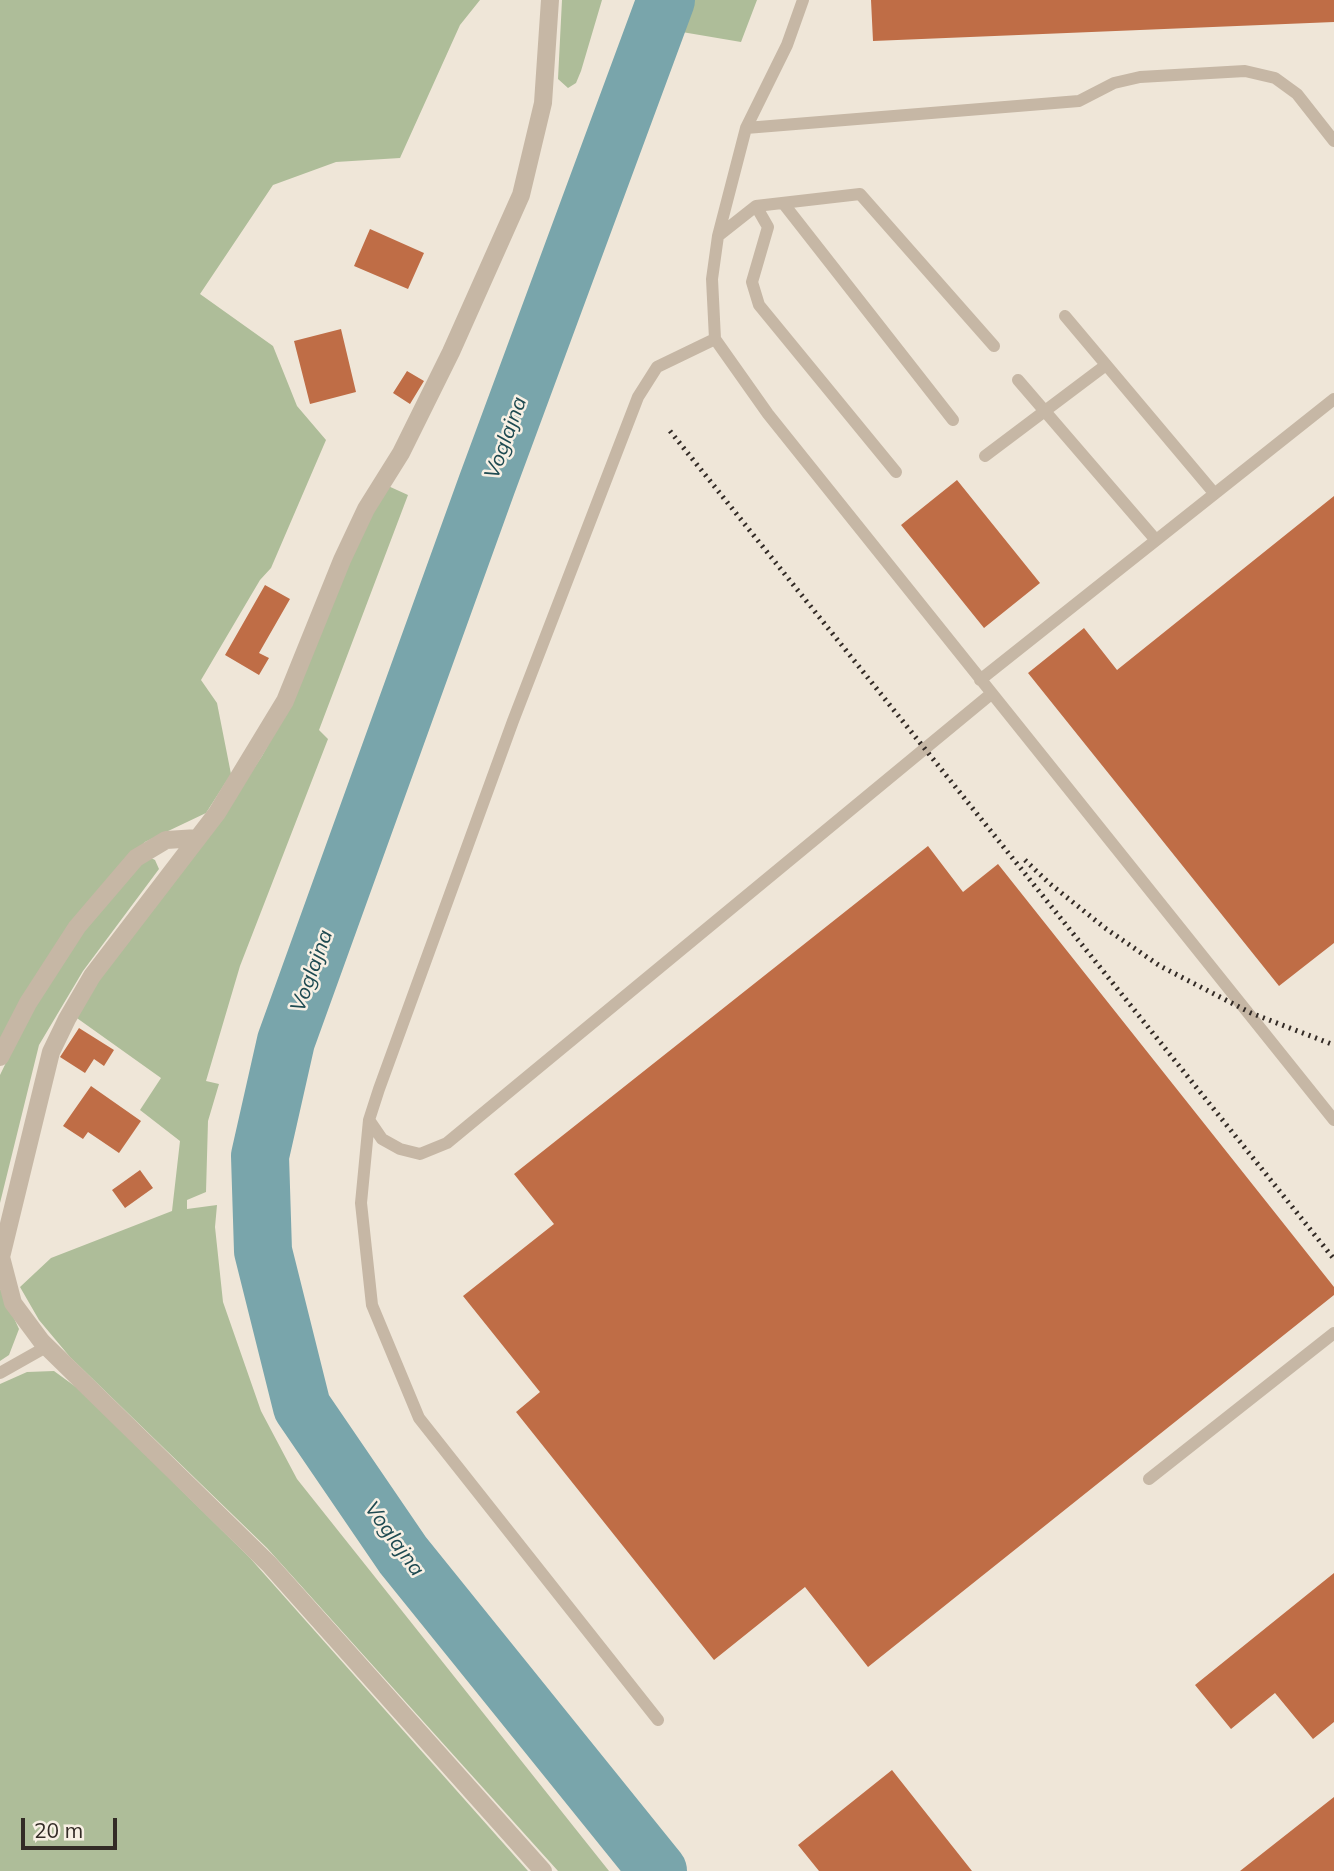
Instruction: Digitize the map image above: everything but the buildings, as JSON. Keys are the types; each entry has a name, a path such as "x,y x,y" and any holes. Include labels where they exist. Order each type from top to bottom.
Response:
{"street":[{"path":"543,1871 269,1564 46,1347 13,1303 1,1257 57,1041 92,976 217,813 285,701 342,559 366,509 401,453 451,352 521,195 543,103 551,0"},
{"path":"0,1057 28,1003 77,927 136,858 166,840 198,838"}],"lane":[{"path":"803,0 787,45 746,128 718,236 712,279 715,339 768,414 991,694 1251,1013 1334,1120"},
{"path":"746,128 1079,101 1114,83 1140,77 1245,71 1275,78 1297,94 1334,141"},
{"path":"718,236 755,206 860,194 994,346"},
{"path":"783,203 953,420"},
{"path":"755,206 768,227 752,282 759,305 896,471"},
{"path":"1065,316 1214,493"},
{"path":"658,1720 419,1418 372,1305 361,1203 369,1121 513,720 638,397 657,367 715,339"},
{"path":"985,456 1106,365"},
{"path":"1017,380 1155,539"},
{"path":"980,680 1334,399"},
{"path":"369,1121 382,1139 400,1149 420,1154 447,1143 991,694"},
{"path":"1149,1479 1334,1333"},
{"path":"0,1373 46,1347"}],"green space":[{"path":"0,0 480,0 460,25 400,158 336,162 273,185 200,294 273,346 297,406 326,440 271,568 260,580 201,680 217,703 231,774 206,813 145,842 72,924 0,1042"},
{"path":"562,0 602,0 581,71 576,83 568,88 558,79"},
{"path":"694,0 757,0 741,42 682,32"},
{"path":"386,485 408,495 319,730 328,739 240,966 206,1081 219,1084 208,1121 206,1192 187,1200 187,1209 217,1205 215,1227 223,1302 261,1411 297,1479 609,1871 558,1871 267,1548 70,1357 39,1320 20,1287 51,1258 172,1211 180,1141 140,1110 161,1078 74,1016 97,979 223,815 262,756 290,705 346,563"},
{"path":"149,857 155,860 159,869 83,971 39,1045 0,1203 0,1075 34,1005 81,931 140,860"},
{"path":"0,1288 19,1329 9,1355 0,1361"},
{"path":"54,1371 80,1390 250,1558 528,1871 0,1871 0,1384 27,1372"}],"waterway":[{"name":"Voglajna","path":"658,1871 403,1555 302,1407 263,1251 260,1156 286,1041 487,484 666,0"}],"railway":[{"path":"670,431 1334,1259"},
{"path":"1025,860 1105,928 1160,966 1251,1013 1334,1045"}]}
